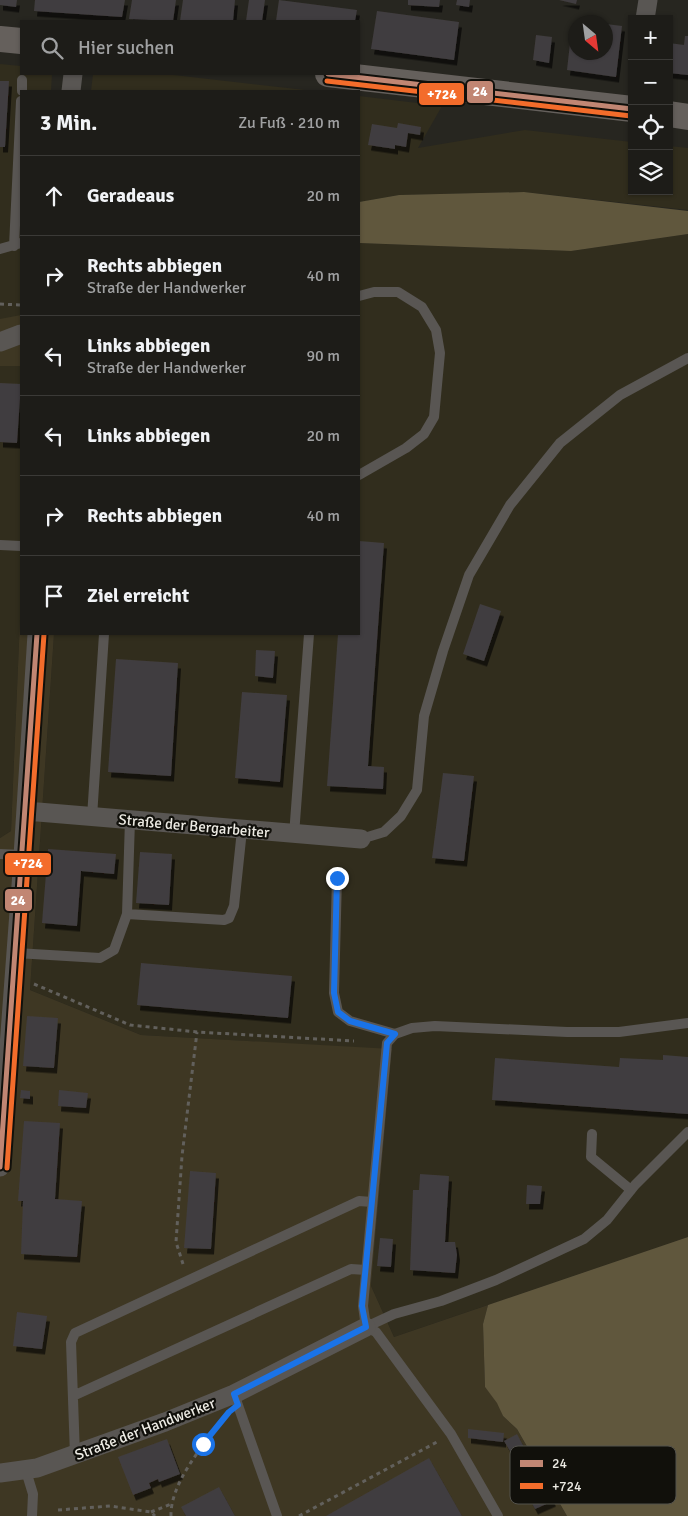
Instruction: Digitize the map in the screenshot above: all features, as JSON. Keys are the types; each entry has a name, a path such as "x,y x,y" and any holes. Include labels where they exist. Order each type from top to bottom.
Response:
{"main road":[{"path":"0,39 20,41"},
{"path":"337,75 628,109"},
{"path":"673,115 688,117"}],"street":[{"path":"646,15 648,0"},
{"path":"71,90 73,75"},
{"path":"0,342 20,334"},
{"path":"0,1167 24,855 37,635"},
{"name":"Straße der Bergarbeiter","path":"26,811 362,839"},
{"name":"Straße der Handwerker","path":"0,1473 26,1471 75,1456 236,1400 366,1327"}],"lane":[{"path":"22,80 22,90"},
{"path":"0,249 17,244 20,137"},
{"path":"360,296 374,292 398,292 422,307 436,330 440,353 434,417 424,434 406,448 360,474"},
{"path":"362,839 384,832 401,816 417,790 424,716 443,650 469,575 510,505 560,443 620,395 688,358"},
{"path":"0,545 20,546"},
{"path":"92,817 104,635"},
{"path":"294,834 309,635"},
{"path":"16,953 100,958 114,950 127,914 130,820"},
{"path":"127,914 224,920 229,918 234,906 242,830"},
{"path":"0,854 24,855"},
{"path":"337,878 334,993 338,1012 350,1021 395,1034"},
{"path":"366,1327 362,1306 387,1043 395,1034 412,1028 435,1026 566,1032 619,1032 688,1023"},
{"path":"366,1327 394,1314 441,1301 496,1280 584,1240 607,1220 631,1190 688,1132"},
{"path":"592,1134 591,1157 631,1190"},
{"path":"75,1456 71,1342 75,1332 187,1279 359,1202 372,1202"},
{"path":"73,1396 351,1268 366,1270"},
{"path":"366,1327 376,1332 451,1434 498,1516"},
{"path":"236,1400 277,1516"},
{"path":"26,1471 32,1494 32,1516"}],"path":[{"path":"0,304 20,305"},
{"path":"14,975 130,1025 197,1032 387,1043"},
{"path":"187,1279 176,1242 182,1156 197,1032"},
{"path":"171,1516 170,1504 178,1485 203,1444 229,1412 236,1400"},
{"path":"299,1516 451,1434"},
{"path":"58,1510 110,1506 151,1512 170,1504"},
{"path":"151,1512 155,1516"}],"shaded area":[{"path":"0,64 20,66 20,75 52,75 51,90 20,90 20,319 0,326"},
{"path":"93,75 174,75 305,90 91,90"},
{"path":"360,96 442,106 418,148 525,130 628,142 628,195 673,195 673,146 688,148 688,210 524,192 399,195 360,202"},
{"path":"524,192 688,211 688,234 571,251 360,243 360,202 399,195"},
{"path":"688,234 688,1237 394,1337 371,1286 392,1050 141,1035 30,990 54,635 360,635 360,243 571,251"},
{"path":"20,315 20,366 0,366 0,319"},
{"path":"0,366 20,366 20,620 11,831 0,838"},
{"path":"20,620 20,635 54,635 30,990 141,1035 392,1049 371,1286 394,1337 488,1305 483,1324 485,1387 498,1403 503,1416 517,1429 527,1446 510,1446 510,1504 560,1504 567,1516 0,1516 0,838 11,831"},
{"path":"688,1237 688,1516 567,1516 560,1504 676,1504 676,1446 527,1446 517,1429 503,1416 497,1403 485,1387 483,1324 488,1305"}],"building":[{"path":"0,0 17,0 16,7 0,5"},
{"path":"35,0 125,0 122,17 34,11"},
{"path":"132,0 176,0 173,20 129,19"},
{"path":"183,0 235,0 233,20 180,20"},
{"path":"249,0 265,0 262,20 246,20"},
{"path":"279,0 357,10 355,20 276,20"},
{"path":"408,0 440,0 439,7 408,5"},
{"path":"457,0 470,0 469,7 456,5"},
{"path":"559,0 577,0 576,4"},
{"path":"377,11 459,22 454,60 371,49"},
{"path":"613,25 622,26 616,77 567,70 568,60 613,60"},
{"path":"536,35 552,37 549,63 533,60"},
{"path":"685,36 688,36 688,75 673,73 673,44 684,45"},
{"path":"0,81 9,81 5,147 0,147"},
{"path":"398,123 421,127 420,135 408,133 406,147 395,145 395,149 368,145 372,124 397,128"},
{"path":"0,383 20,384 17,443 0,442"},
{"path":"360,541 384,543 368,766 384,767 383,789 327,786 338,635 360,635"},
{"path":"480,604 501,611 484,661 463,654"},
{"path":"256,650 275,651 273,678 255,676"},
{"path":"116,659 178,663 171,776 108,772"},
{"path":"242,692 287,695 280,782 235,778"},
{"path":"443,773 474,776 464,861 432,858"},
{"path":"48,849 116,854 114,874 81,871 77,926 42,923"},
{"path":"140,852 172,854 169,905 136,903"},
{"path":"141,963 292,976 288,1018 137,1005"},
{"path":"27,1016 58,1018 54,1068 23,1066"},
{"path":"663,1055 688,1057 688,1114 492,1100 495,1058 619,1067 620,1058 663,1060"},
{"path":"21,1090 30,1091 30,1099 20,1098"},
{"path":"59,1090 88,1093 86,1108 58,1106"},
{"path":"24,1121 60,1123 55,1199 82,1201 77,1257 21,1254 23,1201 18,1201"},
{"path":"190,1171 216,1173 211,1249 184,1248"},
{"path":"420,1174 449,1176 445,1242 455,1242 457,1255 455,1273 410,1270 413,1190 419,1190"},
{"path":"527,1185 542,1186 540,1204 526,1204"},
{"path":"380,1238 393,1239 391,1267 377,1266"},
{"path":"17,1312 47,1316 42,1349 13,1346"},
{"path":"468,1429 504,1433 503,1442 468,1438"},
{"path":"517,1434 523,1446 510,1446 510,1451 504,1441"},
{"path":"167,1439 180,1474 159,1482 158,1479 149,1483 151,1488 133,1495 118,1457"},
{"path":"429,1458 462,1516 326,1516"},
{"path":"219,1487 235,1516 186,1516 181,1507"},
{"path":"532,1504 546,1504 535,1509"}],"transit line":[{"name":"24","path":"337,75 628,109"},
{"name":"+724","path":"327,81 628,116"},
{"name":"24","path":"0,1167 37,635"},
{"name":"+724","path":"7,1168 44,635"}],"route":[{"path":"203,1444 229,1412 238,1405 234,1394 366,1327 362,1306 387,1043 395,1034 350,1021 338,1012 334,993 337,878"}]}
